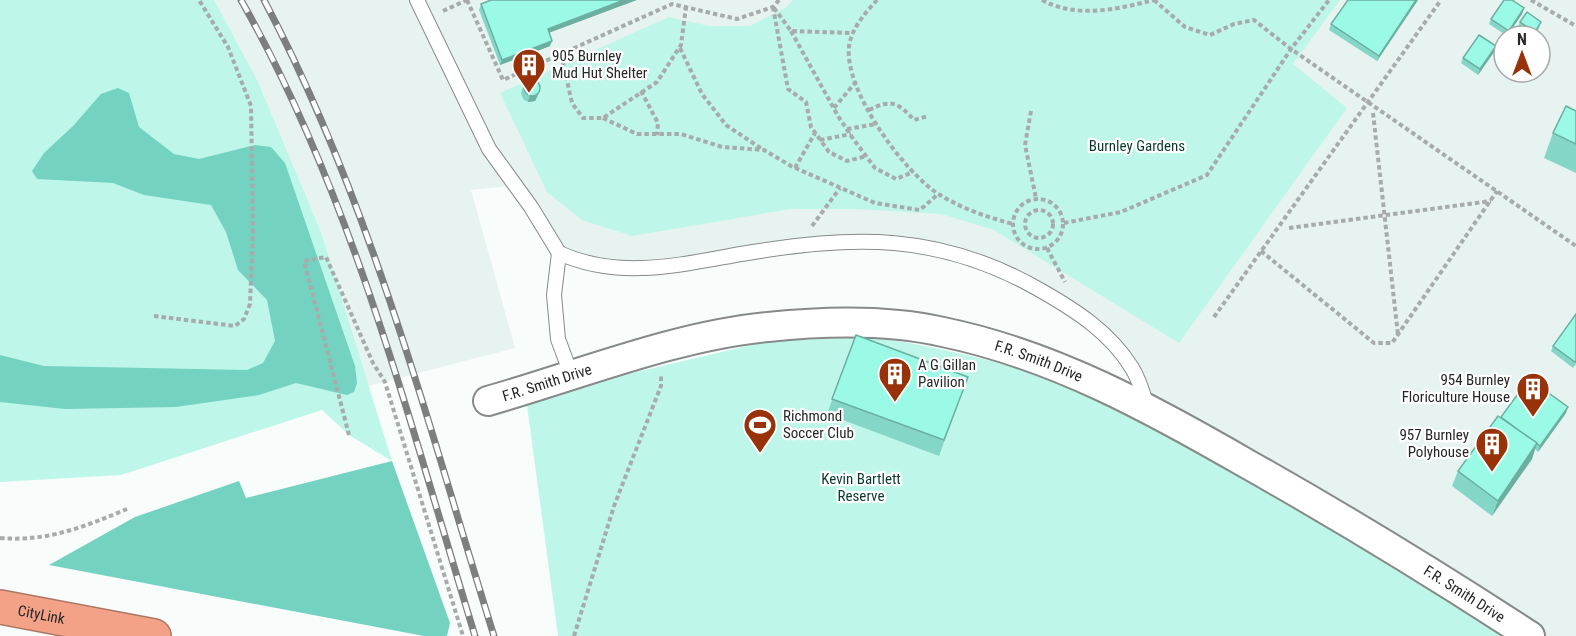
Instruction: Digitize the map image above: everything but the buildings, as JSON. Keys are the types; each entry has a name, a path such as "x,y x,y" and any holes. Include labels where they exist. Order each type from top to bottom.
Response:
{"highway":[{"path":"0,600 142,634"},
{"name":"CityLink","path":"0,607 142,634"}],"street":[{"name":"F.R. Smith Drive","path":"488,401 660,350 710,337 765,327 834,322 907,326 943,332 1032,356 1148,409 1394,548 1530,636"}],"lane":[{"path":"417,0 489,148 531,207 559,253 579,262 629,270 798,246 892,242 933,246 1004,269 1081,314 1105,336 1133,370 1148,409"},
{"path":"559,253 554,295 558,339 572,377"}],"path":[{"path":"154,316 235,326 244,319 250,304 253,232 251,106 228,47 199,0"},
{"path":"426,19 467,0 503,80 671,2 737,18 773,7 779,0"},
{"path":"877,0 852,33 849,61 855,83 893,152 938,194 974,213 1013,224"},
{"path":"1042,0 1056,7 1105,11 1154,0 1185,27 1210,35 1234,24 1254,20 1291,49 1576,246"},
{"path":"1064,223 1121,212 1207,175 1291,49 1329,0"},
{"path":"1214,316 1441,0"},
{"path":"1532,0 1576,26"},
{"path":"603,118 657,82 680,48 686,7"},
{"path":"773,7 791,31 847,129 875,168 896,179 914,172"},
{"path":"773,7 788,89 806,102 811,127 829,152 847,161 867,156"},
{"path":"791,31 852,33"},
{"path":"680,48 702,94 726,125 795,168 875,203 920,210 938,194"},
{"path":"561,54 572,103 583,118 603,118 637,134 681,134 722,147 764,150"},
{"path":"834,108 855,83"},
{"path":"641,91 658,123 657,135"},
{"path":"869,110 884,102 901,106 914,120 928,116"},
{"path":"1031,111 1025,145 1036,198"},
{"path":"1373,113 1398,335"},
{"path":"847,129 877,124"},
{"path":"795,168 815,133"},
{"path":"820,140 851,134"},
{"path":"798,246 840,188"},
{"path":"1261,251 1374,343 1392,343 1497,191"},
{"path":"1036,198 1052,202 1062,215 1064,223 1063,230 1054,244 1039,249 1024,245 1018,239 1013,224 1017,210 1036,198"},
{"path":"1289,228 1491,201"},
{"path":"1038,210 1050,215 1053,227 1048,234 1036,238 1029,233 1025,225 1030,213 1038,210"},
{"path":"349,435 304,261 326,257 373,363 385,382 463,636"},
{"path":"574,636 614,506 661,386 660,350"},
{"path":"0,538 22,540 48,537 83,527 127,509"}],"shaded area":[{"path":"214,0 1576,0 1576,636 1530,636 1148,409 1121,352 1004,269 892,242 661,267 559,253 517,185 471,190 515,348 368,386 322,235"}],"green space":[{"path":"0,0 214,0 258,82 322,235 392,461 349,435 322,410 121,475 0,482"},
{"name":"Burnley Gardens","path":"793,0 1340,0 1293,64 1347,108 1179,343 994,230 941,214 857,209 790,209 632,236 582,220 547,192 500,93 669,17 709,26 750,26 785,8"},
{"path":"118,88 129,93 139,127 174,154 199,159 255,145 271,147 285,163 355,366 357,383 354,392 347,395 296,383 259,395 176,407 65,409 0,402 0,355 44,366 247,370 263,363 275,341 267,300 238,270 226,232 211,205 144,195 113,183 37,179 32,171 44,153 73,126 101,94"},
{"name":"Kevin Bartlett Reserve","path":"876,337 958,353 1019,369 1135,417 1257,483 1399,567 1509,636 558,636 526,398 768,341"},
{"path":"392,461 450,623 447,636 424,636 49,565 135,517 239,481 246,498"}],"railway":[{"path":"241,0 281,75 316,152 347,231 401,392 475,636"},
{"path":"264,0 302,76 366,232 420,393 494,636"}],"place":[{"name":"905 Burnley Mud Hut Shelter","path":"529,94"},
{"name":"A G Gillan Pavilion","path":"895,403"},
{"name":"954 Burnley Floriculture House","path":"1533,418"},
{"name":"Richmond Soccer Club","path":"760,454"},
{"name":"957 Burnley Polyhouse","path":"1492,473"}]}
